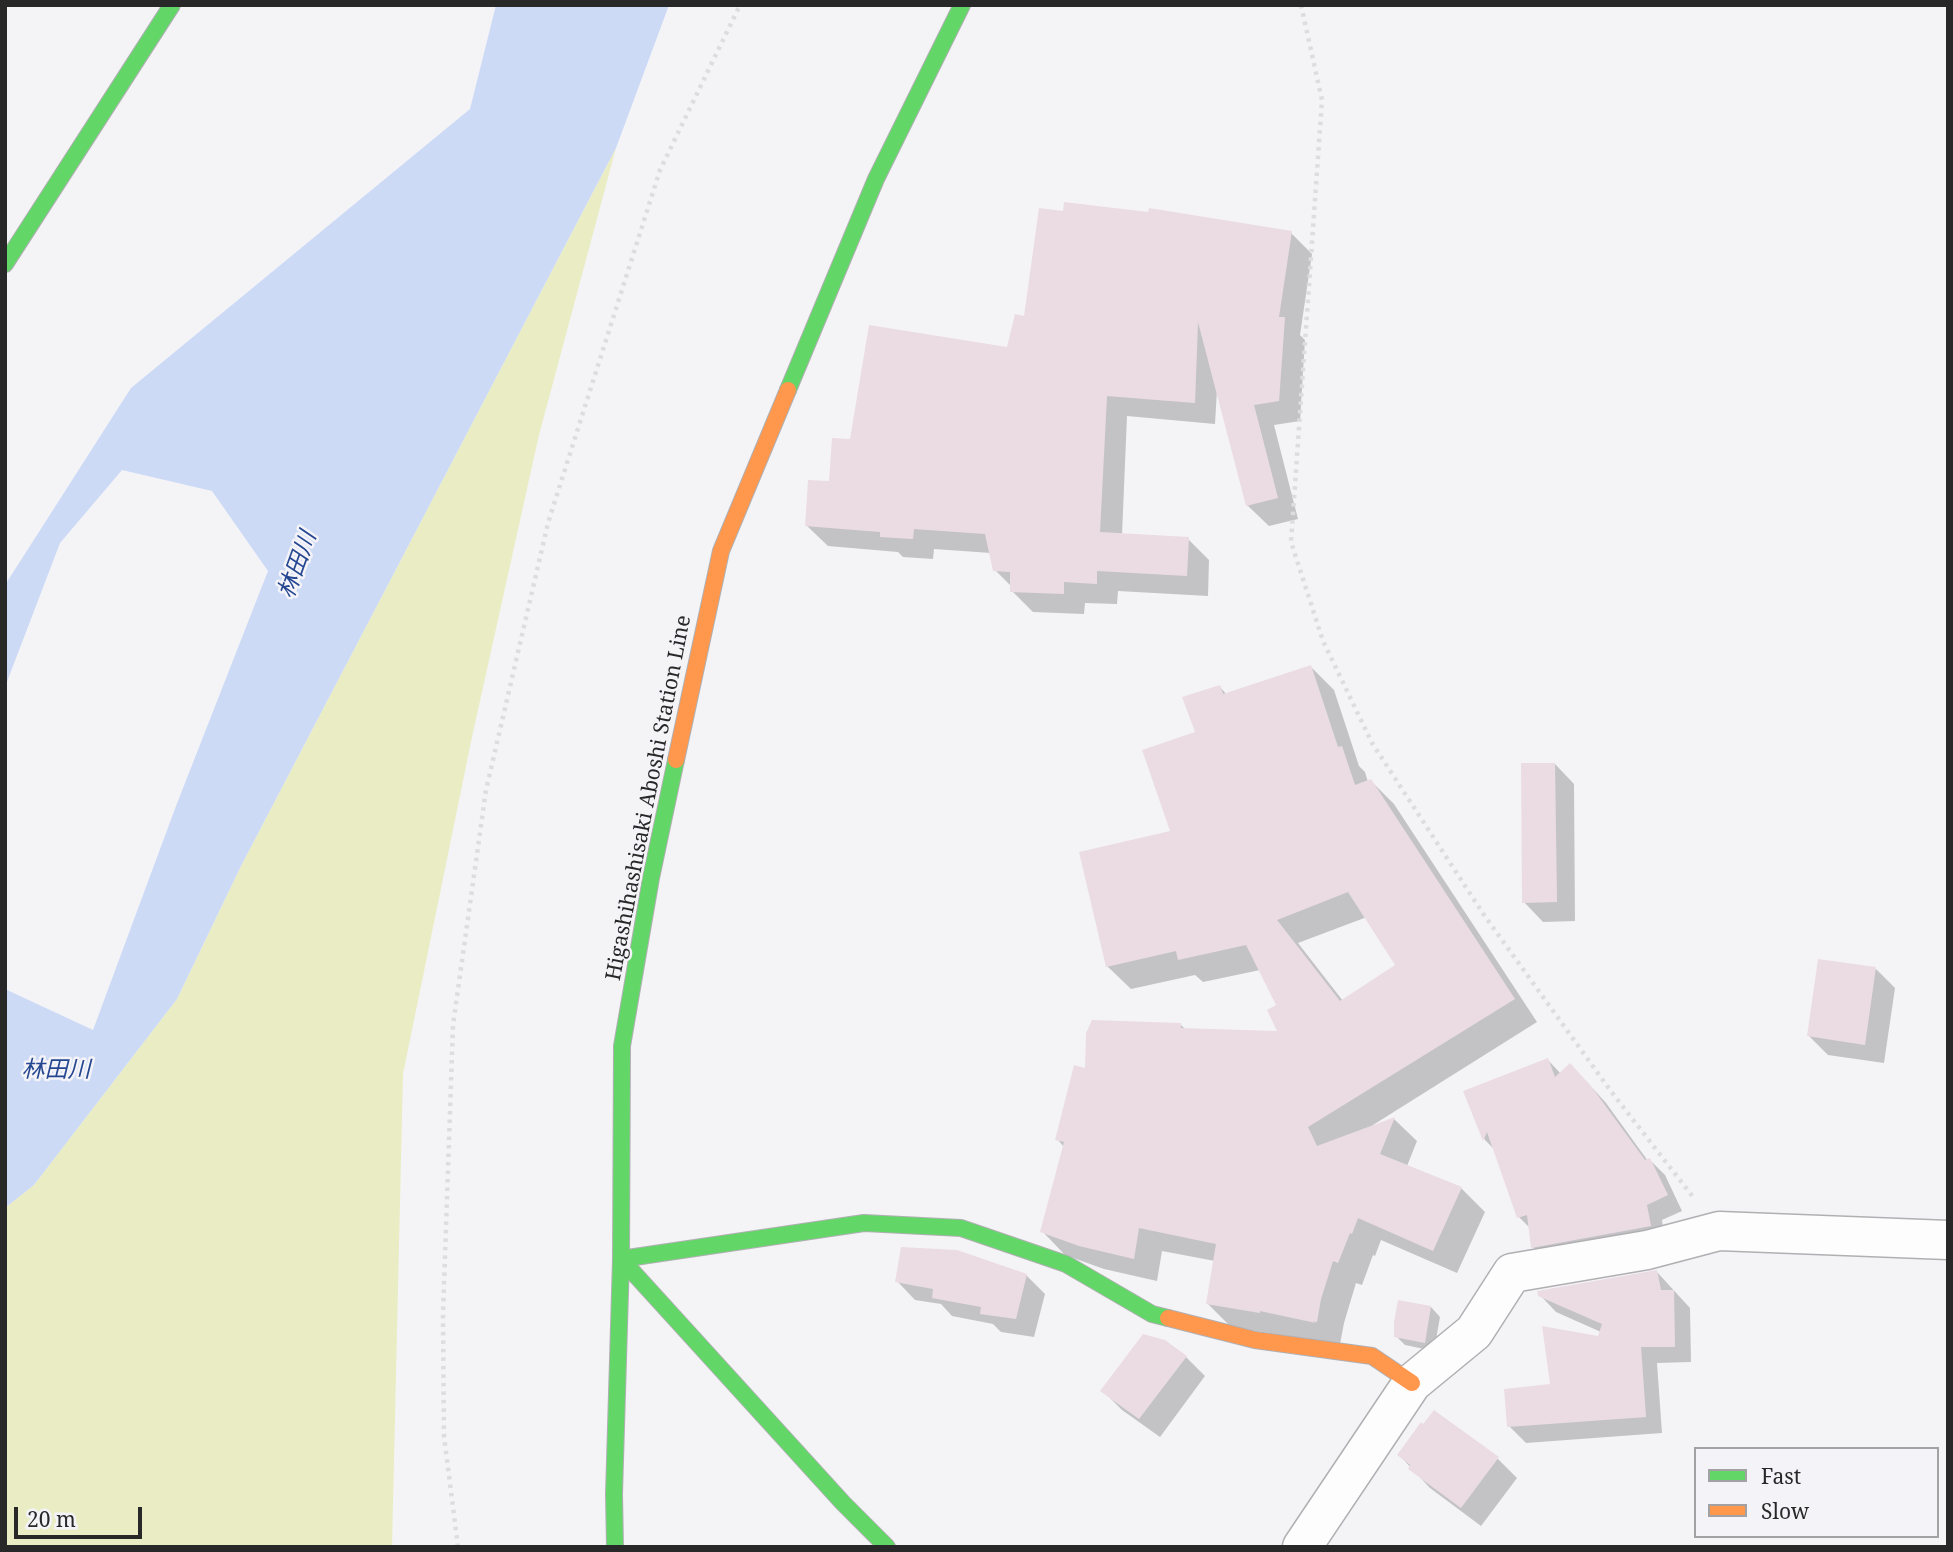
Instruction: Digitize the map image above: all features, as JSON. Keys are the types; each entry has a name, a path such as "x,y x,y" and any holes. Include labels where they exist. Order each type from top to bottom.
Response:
{"main road":[{"path":"5,264 172,5"},
{"name":"Higashihashisaki Aboshi Station Line","path":"615,1547 622,1046 650,878 721,551 876,179 962,5"},
{"path":"621,1259 864,1223 961,1228 1066,1264 1152,1314 1255,1340 1372,1356 1412,1383"},
{"path":"621,1259 843,1503 887,1547"}],"street":[{"path":"1302,1547 1412,1383 1474,1332 1512,1273 1647,1250 1719,1231 1948,1240"}],"path":[{"path":"458,1547 444,1436 443,1314 453,1025 486,790 548,523 660,170 740,5"},
{"path":"1301,5 1322,100 1292,542 1323,641 1372,743 1484,915 1610,1090 1719,1231"}],"green space":[{"path":"616,148 539,435 472,737 403,1074 392,1547 5,1547 5,1208 34,1185 177,999 241,866"}],"water":[{"name":"林田川","path":"496,5 669,5 616,148 241,866 177,999 34,1185 5,1208 5,989 93,1030 176,806 268,571 212,491 122,470 60,543 5,687 5,585 131,388 470,109"}],"building":[{"path":"1064,202 1148,212 1149,208 1292,231 1279,317 1285,317 1279,401 1254,405 1278,498 1246,506 1198,322 1195,403 1107,396 1100,532 1189,537 1187,576 1097,571 1097,584 1064,582 1064,594 1010,592 1010,572 993,571 985,534 914,529 913,539 880,537 880,532 805,526 808,480 829,481 832,438 850,439 869,325 1007,347 1015,314 1024,316 1039,208 1063,211"},
{"path":"1311,665 1338,747 1342,746 1355,785 1371,779 1515,999 1308,1127 1317,1146 1395,1117 1380,1154 1462,1187 1433,1251 1358,1218 1338,1263 1333,1261 1317,1322 1313,1321 1316,1323 1260,1311 1206,1304 1216,1244 1139,1228 1134,1259 1079,1246 1040,1232 1064,1142 1055,1140 1074,1065 1085,1068 1086,1033 1092,1020 1181,1023 1181,1028 1277,1031 1267,1010 1276,1005 1246,945 1178,960 1176,951 1106,967 1079,852 1170,831 1142,750 1195,732 1182,697 1220,685 1223,694","holes":["1348,892 1395,965 1340,1001 1277,920"]},
{"path":"1521,763 1555,763 1557,902 1522,903"},
{"path":"1818,959 1876,967 1865,1045 1807,1036"},
{"path":"1548,1058 1555,1077 1570,1063 1591,1086 1645,1160 1650,1158 1668,1195 1647,1205 1651,1226 1531,1248 1527,1215 1517,1218 1487,1132 1483,1141 1463,1091"},
{"path":"901,1247 957,1250 1027,1274 1016,1319 980,1314 981,1307 932,1298 933,1289 895,1282"},
{"path":"1657,1270 1661,1290 1674,1290 1675,1347 1641,1347 1646,1417 1507,1427 1504,1389 1550,1384 1542,1326 1598,1336 1602,1324 1538,1296 1537,1291"},
{"path":"1398,1300 1431,1306 1425,1343 1394,1337"},
{"path":"1143,1334 1165,1340 1187,1356 1139,1419 1100,1391"},
{"path":"1434,1410 1499,1457 1461,1508 1408,1469 1410,1465 1397,1455 1421,1422 1423,1424"}],"traffic: fast":[{"path":"5,264 172,5"},
{"path":"788,390 876,179 962,5"},
{"path":"615,1547 622,1046 651,878 676,760"},
{"path":"621,1259 864,1223 961,1228 1066,1264 1152,1314 1168,1318"},
{"path":"621,1259 843,1503 887,1547"}],"traffic: slow":[{"path":"676,760 721,551 788,390"},
{"path":"1168,1318 1255,1340 1372,1356 1412,1383"}]}
